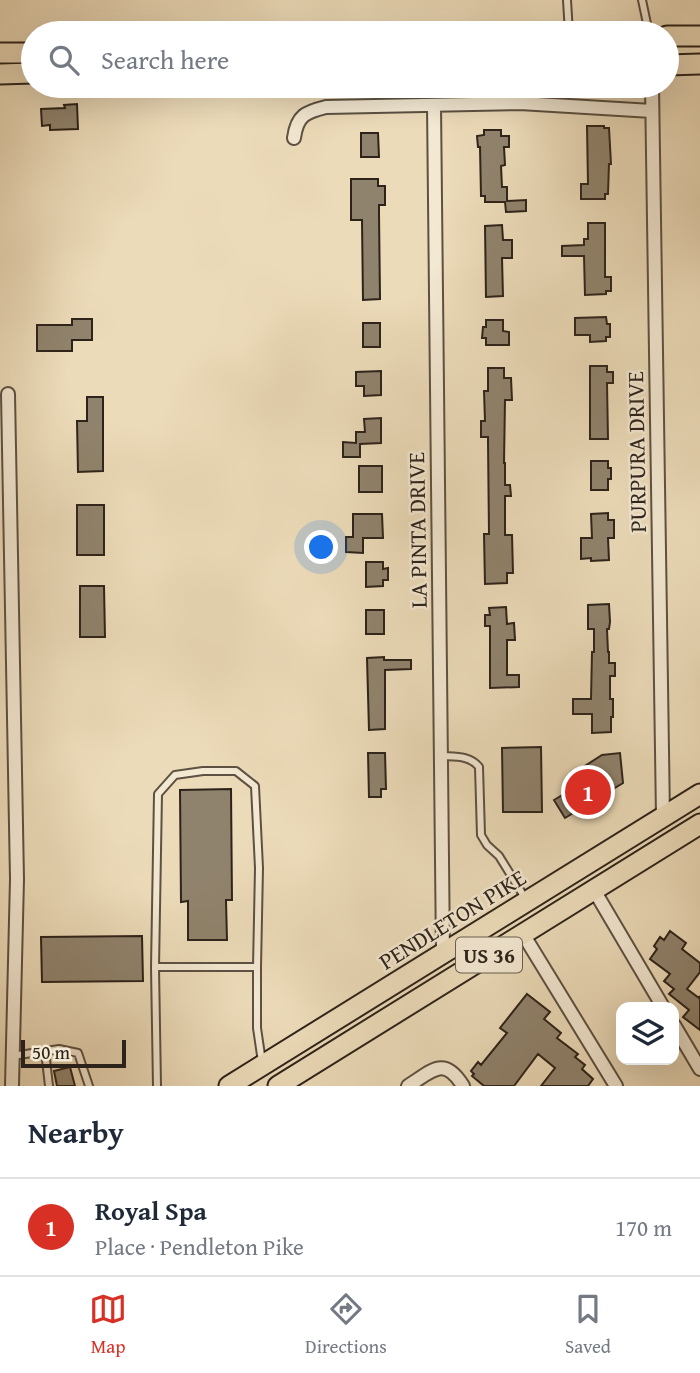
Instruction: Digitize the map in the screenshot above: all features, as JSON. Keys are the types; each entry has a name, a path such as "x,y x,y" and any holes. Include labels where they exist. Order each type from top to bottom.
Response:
{"main road":[{"path":"679,36 700,36"},
{"path":"0,53 21,53"},
{"path":"679,65 700,64"},
{"path":"1,74 21,73"},
{"name":"PENDLETON PIKE","path":"229,1086 700,794"},
{"name":"US 36","path":"278,1086 700,824"}],"street":[{"name":"PURPURA DRIVE","path":"652,98 663,817"},
{"path":"294,138 295,128 303,116 326,107 546,104 652,111"},
{"name":"LA PINTA DRIVE","path":"434,105 443,954"},
{"path":"8,394 17,879 12,1086"},
{"path":"594,890 660,1002"},
{"path":"523,934 616,1086"},
{"path":"679,1033 700,1069"},
{"path":"408,1086 437,1068 450,1069 463,1086"}],"lane":[{"path":"567,0 568,21"},
{"path":"643,1 647,21"},
{"path":"441,756 470,758 479,767 481,835 499,856 527,901"},
{"path":"157,1086 155,967 158,794 175,775 203,771 236,771 255,786 259,868 257,1028 262,1066"},
{"path":"155,967 257,967"},
{"path":"12,1056 59,1049 78,1053 89,1086"},
{"path":"45,1051 49,1086"}],"building":[{"path":"77,104 78,129 50,130 50,125 42,126 41,109 65,108 64,105"},
{"path":"587,126 609,128 611,164 608,194 605,194 605,199 581,199 581,184 588,184"},
{"path":"484,130 501,130 501,136 509,136 509,147 504,147 505,165 501,166 502,187 507,187 507,201 526,200 526,211 506,212 505,202 485,202 485,196 481,196 480,147 477,136 484,135"},
{"path":"361,133 378,133 379,157 361,157"},
{"path":"351,179 378,179 378,186 385,186 385,205 379,205 380,299 363,300 362,220 351,220"},
{"path":"588,223 605,223 605,277 611,277 611,291 606,291 606,294 585,295 584,256 562,256 562,246 584,245 584,239 588,239"},
{"path":"502,225 503,240 512,240 512,258 502,258 503,296 486,297 485,226"},
{"path":"606,317 607,324 610,324 610,337 606,337 606,341 590,342 590,335 575,335 575,318"},
{"path":"72,319 92,319 92,340 72,340 72,351 37,351 37,325 72,325"},
{"path":"486,320 503,320 503,331 509,332 509,345 486,345 486,338 482,338"},
{"path":"363,323 380,323 380,347 363,347"},
{"path":"590,366 607,366 607,372 613,372 613,383 607,383 608,439 590,439"},
{"path":"488,368 504,368 504,378 511,378 512,400 505,400 504,463 505,485 510,485 511,496 505,496 505,535 512,535 513,573 507,573 507,583 485,584 484,534 489,534 488,437 481,437 481,421 485,421 484,391 488,391"},
{"path":"381,371 381,395 364,396 364,386 356,386 356,372"},
{"path":"87,397 103,397 103,471 78,472 77,421 87,421"},
{"path":"381,418 381,443 360,444 360,457 343,457 343,442 356,443 356,432 365,432 364,419"},
{"path":"591,461 608,461 611,479 608,479 608,490 591,490"},
{"path":"359,466 382,466 382,492 359,492"},
{"path":"77,505 104,505 104,555 77,555"},
{"path":"608,513 608,520 614,520 614,538 608,538 609,560 581,559 581,538 592,538 591,514"},
{"path":"353,514 382,514 383,538 363,538 363,553 346,552 346,537 353,537"},
{"path":"366,562 383,562 383,569 388,568 388,580 383,580 383,586 366,587"},
{"path":"80,586 104,586 105,637 80,637"},
{"path":"609,604 609,663 615,663 615,676 610,676 613,717 611,732 592,733 592,714 573,714 573,699 591,699 594,629 588,629 588,605"},
{"path":"506,607 507,624 514,623 515,640 507,640 507,675 519,675 519,687 490,688 490,626 485,626 485,615 490,615 489,608"},
{"path":"366,610 384,610 384,634 366,634"},
{"path":"384,657 384,660 411,660 411,669 385,670 385,729 369,730 367,658"},
{"path":"541,747 542,812 503,812 502,748"},
{"path":"368,753 385,753 386,789 381,789 381,797 369,797"},
{"path":"620,753 623,783 565,818 554,800 584,782 577,771 602,755"},
{"path":"231,789 232,900 226,900 227,940 188,940 188,901 181,902 180,790"},
{"path":"670,931 686,943 682,949 700,963 700,972 687,989 699,998 700,996 700,1030 683,1017 689,1010 669,994 674,989 664,981 670,974 650,959 657,949 654,946 660,937 664,940"},
{"path":"142,936 143,981 42,982 41,937"},
{"path":"527,994 550,1012 544,1019 561,1033 557,1038 578,1054 575,1057 585,1065 582,1069 593,1079 588,1086 541,1086 555,1068 538,1054 514,1086 484,1086 472,1076 474,1074 471,1071 478,1062 481,1065 507,1033 500,1028"},
{"path":"70,1067 75,1086 57,1086 54,1071"}],"place":[{"name":"Royal Spa","path":"588,792"}]}
